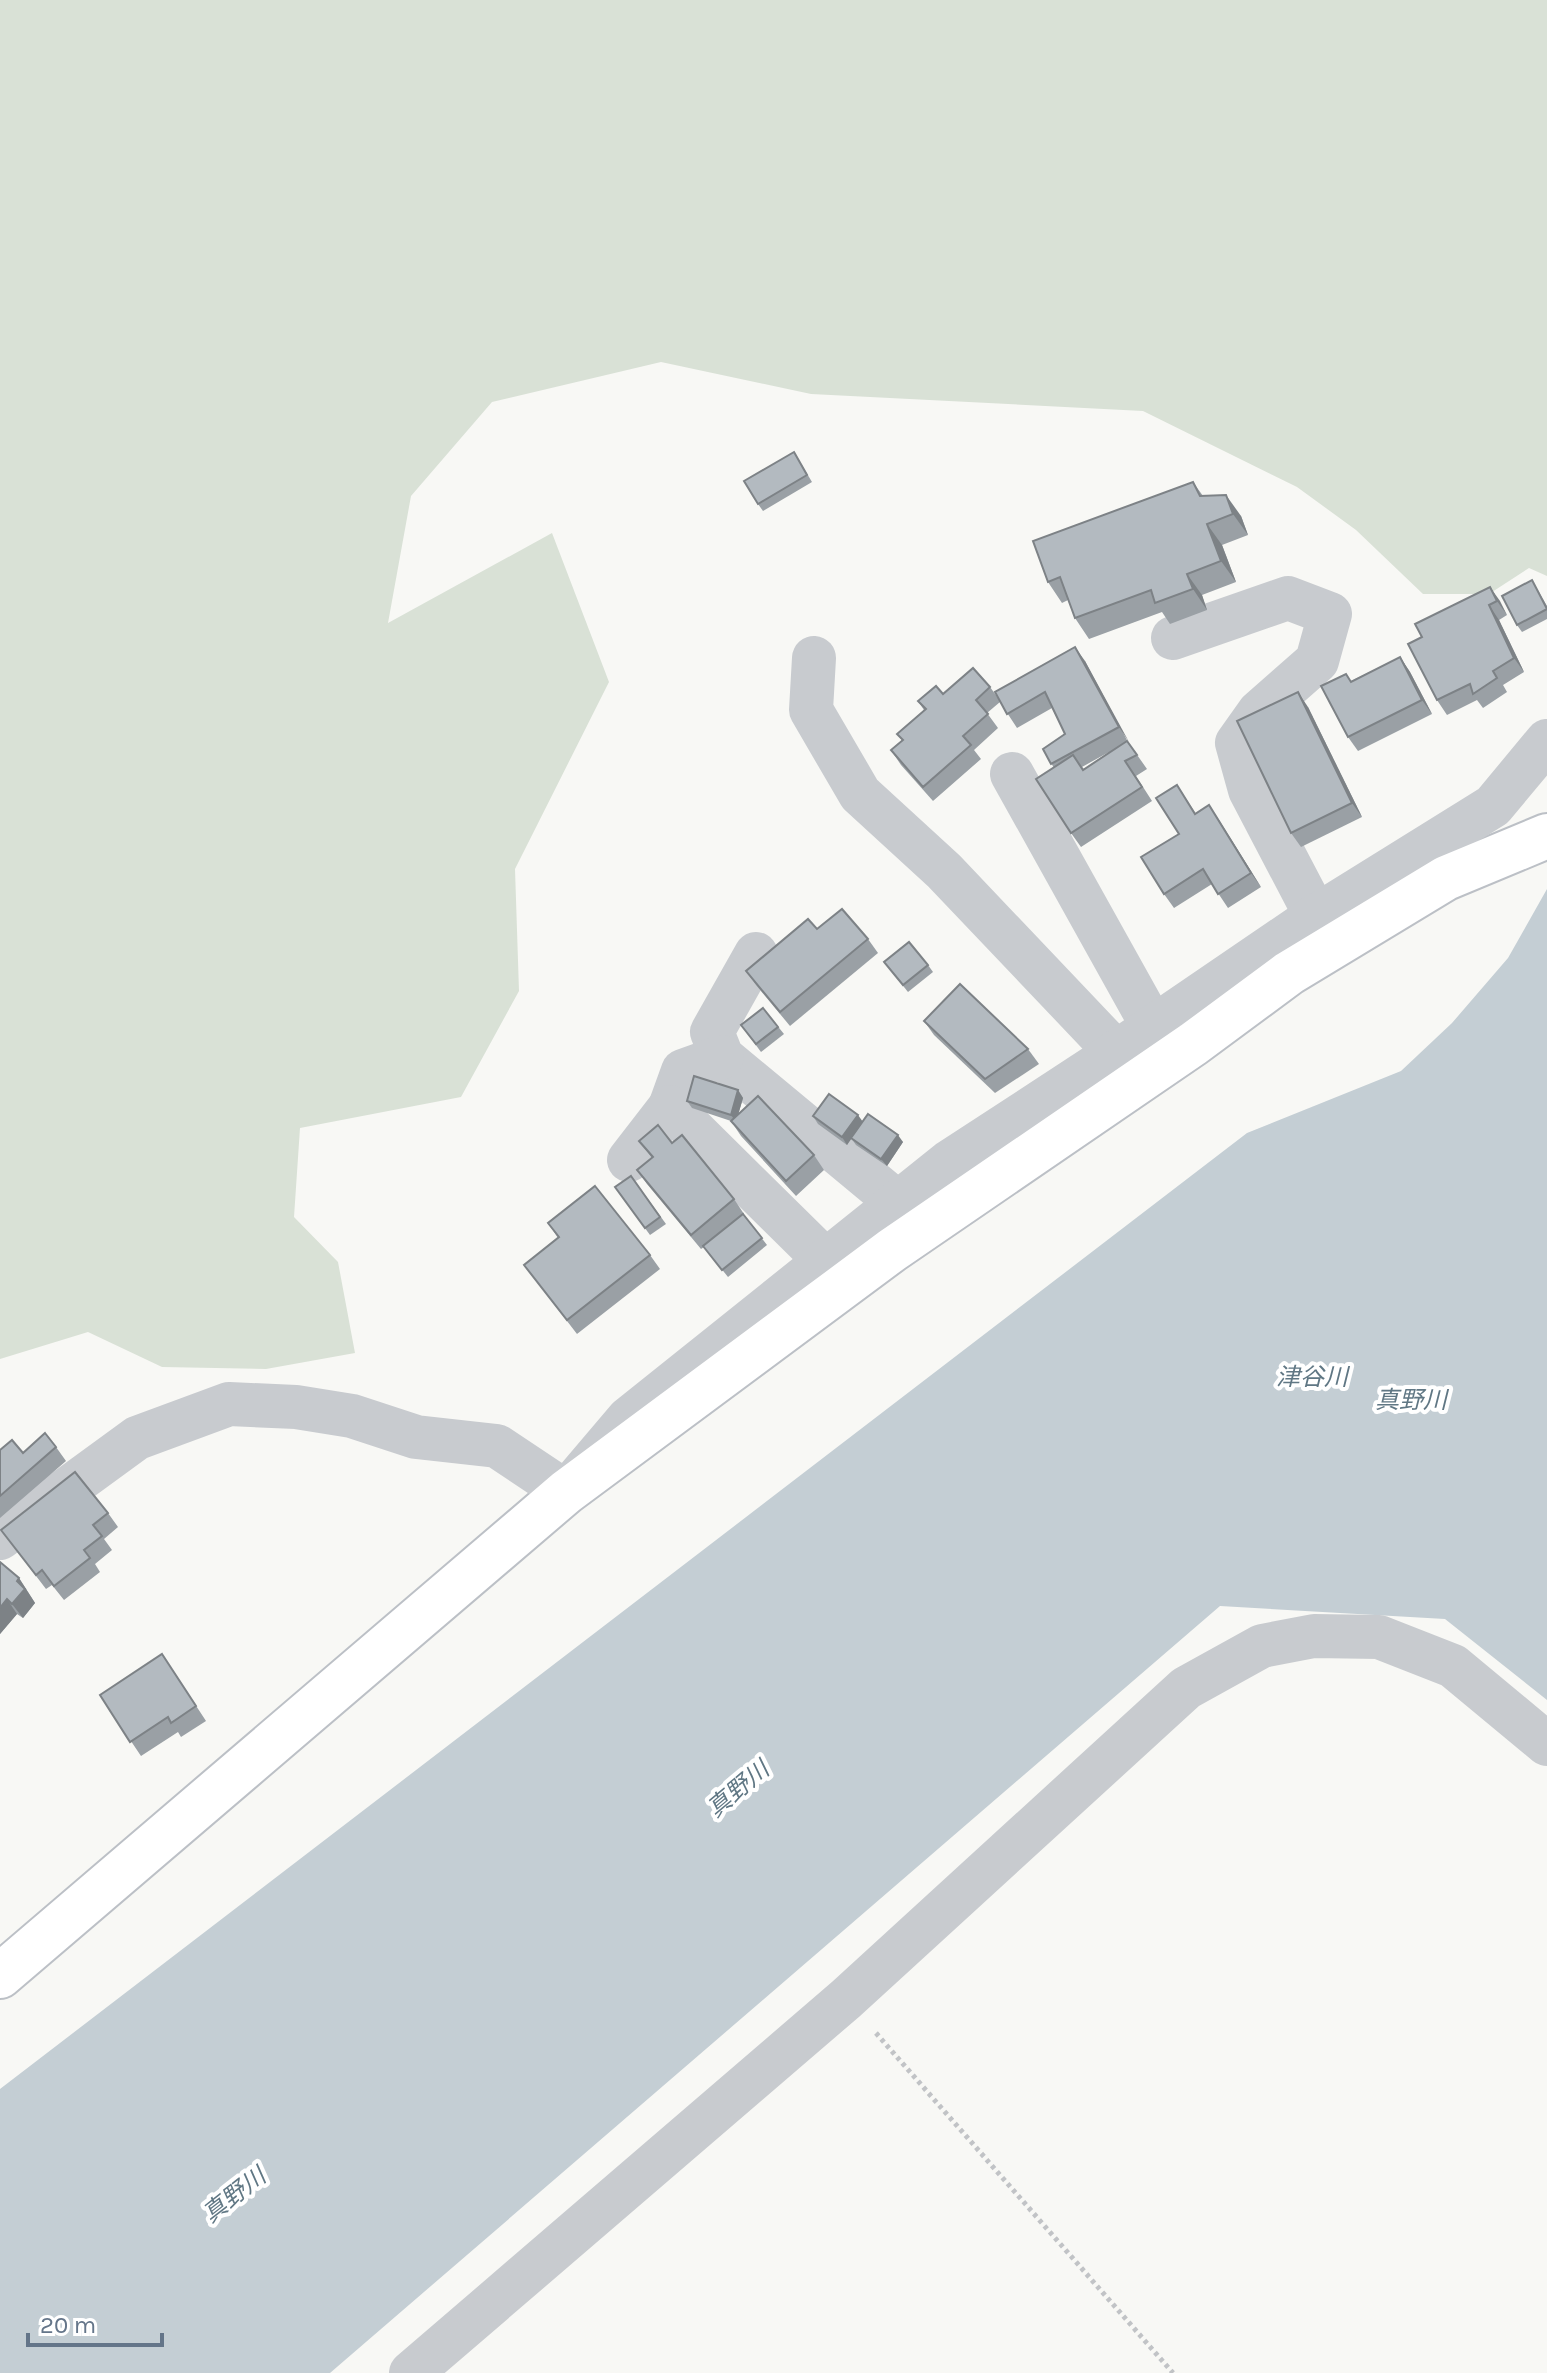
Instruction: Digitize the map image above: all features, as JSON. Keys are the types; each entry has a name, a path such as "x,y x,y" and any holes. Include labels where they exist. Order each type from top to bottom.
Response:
{"street":[{"path":"1173,638 1288,598 1330,614 1317,661 1259,712 1237,743 1250,790 1316,916"},
{"path":"814,658 811,710 860,794 944,871 1116,1052"},
{"path":"566,1492 628,1419 949,1162 1316,916 1493,806 1547,741"},
{"path":"1012,774 1153,1027"},
{"path":"0,1976 566,1492 892,1250 1193,1044 1289,973 1446,878 1547,836"},
{"path":"756,954 712,1032 722,1057 898,1203"},
{"path":"629,1160 670,1107 683,1071 722,1057"},
{"path":"670,1107 826,1261"},
{"path":"0,1538 137,1438 229,1404 296,1407 352,1416 416,1437 497,1446 566,1492"},
{"path":"411,2373 846,1999 1186,1688 1262,1646 1314,1636 1379,1637 1453,1666 1547,1744"}],"path":[{"path":"846,1999 1173,2373"}],"shaded area":[{"path":"0,0 1547,0 1547,576 1529,568 1489,594 1423,594 1356,530 1297,487 1143,411 811,394 661,362 492,402 411,496 388,623 552,533 609,682 515,869 519,991 461,1097 300,1128 294,1217 338,1262 355,1353 266,1369 162,1367 88,1332 0,1359"}],"water":[{"name":"津谷川","path":"1547,889 1547,1700 1445,1619 1220,1606 330,2373 0,2373 0,2089 1247,1133 1401,1071 1452,1023 1508,958"}],"building":[{"path":"794,452 807,475 758,504 744,481"},
{"path":"1193,482 1200,496 1226,495 1233,514 1207,524 1221,561 1187,574 1193,589 1155,603 1151,590 1075,618 1060,577 1048,582 1033,541"},
{"path":"1532,580 1547,609 1517,625 1502,596"},
{"path":"1490,587 1497,601 1489,605 1514,658 1493,671 1497,678 1473,694 1470,684 1437,700 1408,644 1422,637 1415,624"},
{"path":"1075,647 1119,727 1051,764 1043,749 1065,734 1045,692 1007,714 995,692"},
{"path":"1400,657 1422,700 1348,737 1321,686 1346,674 1351,682"},
{"path":"973,668 990,687 976,700 988,714 963,736 971,745 923,787 891,750 903,740 897,734 926,709 918,701 936,686 943,694"},
{"path":"1298,692 1352,803 1291,833 1237,721"},
{"path":"1127,741 1137,755 1125,761 1142,787 1071,833 1036,779 1073,755 1083,770"},
{"path":"1177,785 1195,814 1209,805 1251,873 1218,894 1203,869 1164,894 1141,857 1179,834 1156,798"},
{"path":"842,909 868,939 780,1012 746,971 808,919 817,929"},
{"path":"909,942 928,965 903,985 884,962"},
{"path":"960,984 1028,1049 985,1079 924,1021"},
{"path":"763,1008 778,1027 756,1044 741,1025"},
{"path":"694,1076 738,1090 731,1115 687,1101"},
{"path":"829,1094 858,1115 842,1137 813,1116"},
{"path":"758,1096 814,1155 786,1181 731,1121"},
{"path":"868,1114 898,1135 881,1159 851,1138"},
{"path":"658,1125 672,1143 682,1135 734,1199 691,1235 637,1170 653,1157 639,1141"},
{"path":"631,1176 660,1217 645,1228 615,1187"},
{"path":"595,1186 650,1255 567,1320 524,1265 559,1237 548,1223"},
{"path":"743,1214 762,1238 722,1270 703,1246"},
{"path":"45,1433 56,1447 0,1496 0,1450 12,1440 23,1453"},
{"path":"75,1472 108,1513 93,1525 102,1536 84,1550 90,1558 54,1586 42,1570 36,1575 1,1530"},
{"path":"0,1562 19,1578 17,1581 25,1589 12,1604 7,1599 0,1608"},
{"path":"162,1654 196,1706 171,1723 168,1717 130,1742 100,1695"}],"water label":[{"name":"真野川","path":"1411,1400"},
{"name":"真野川","path":"738,1789"},
{"name":"真野川","path":"234,2195"}]}
